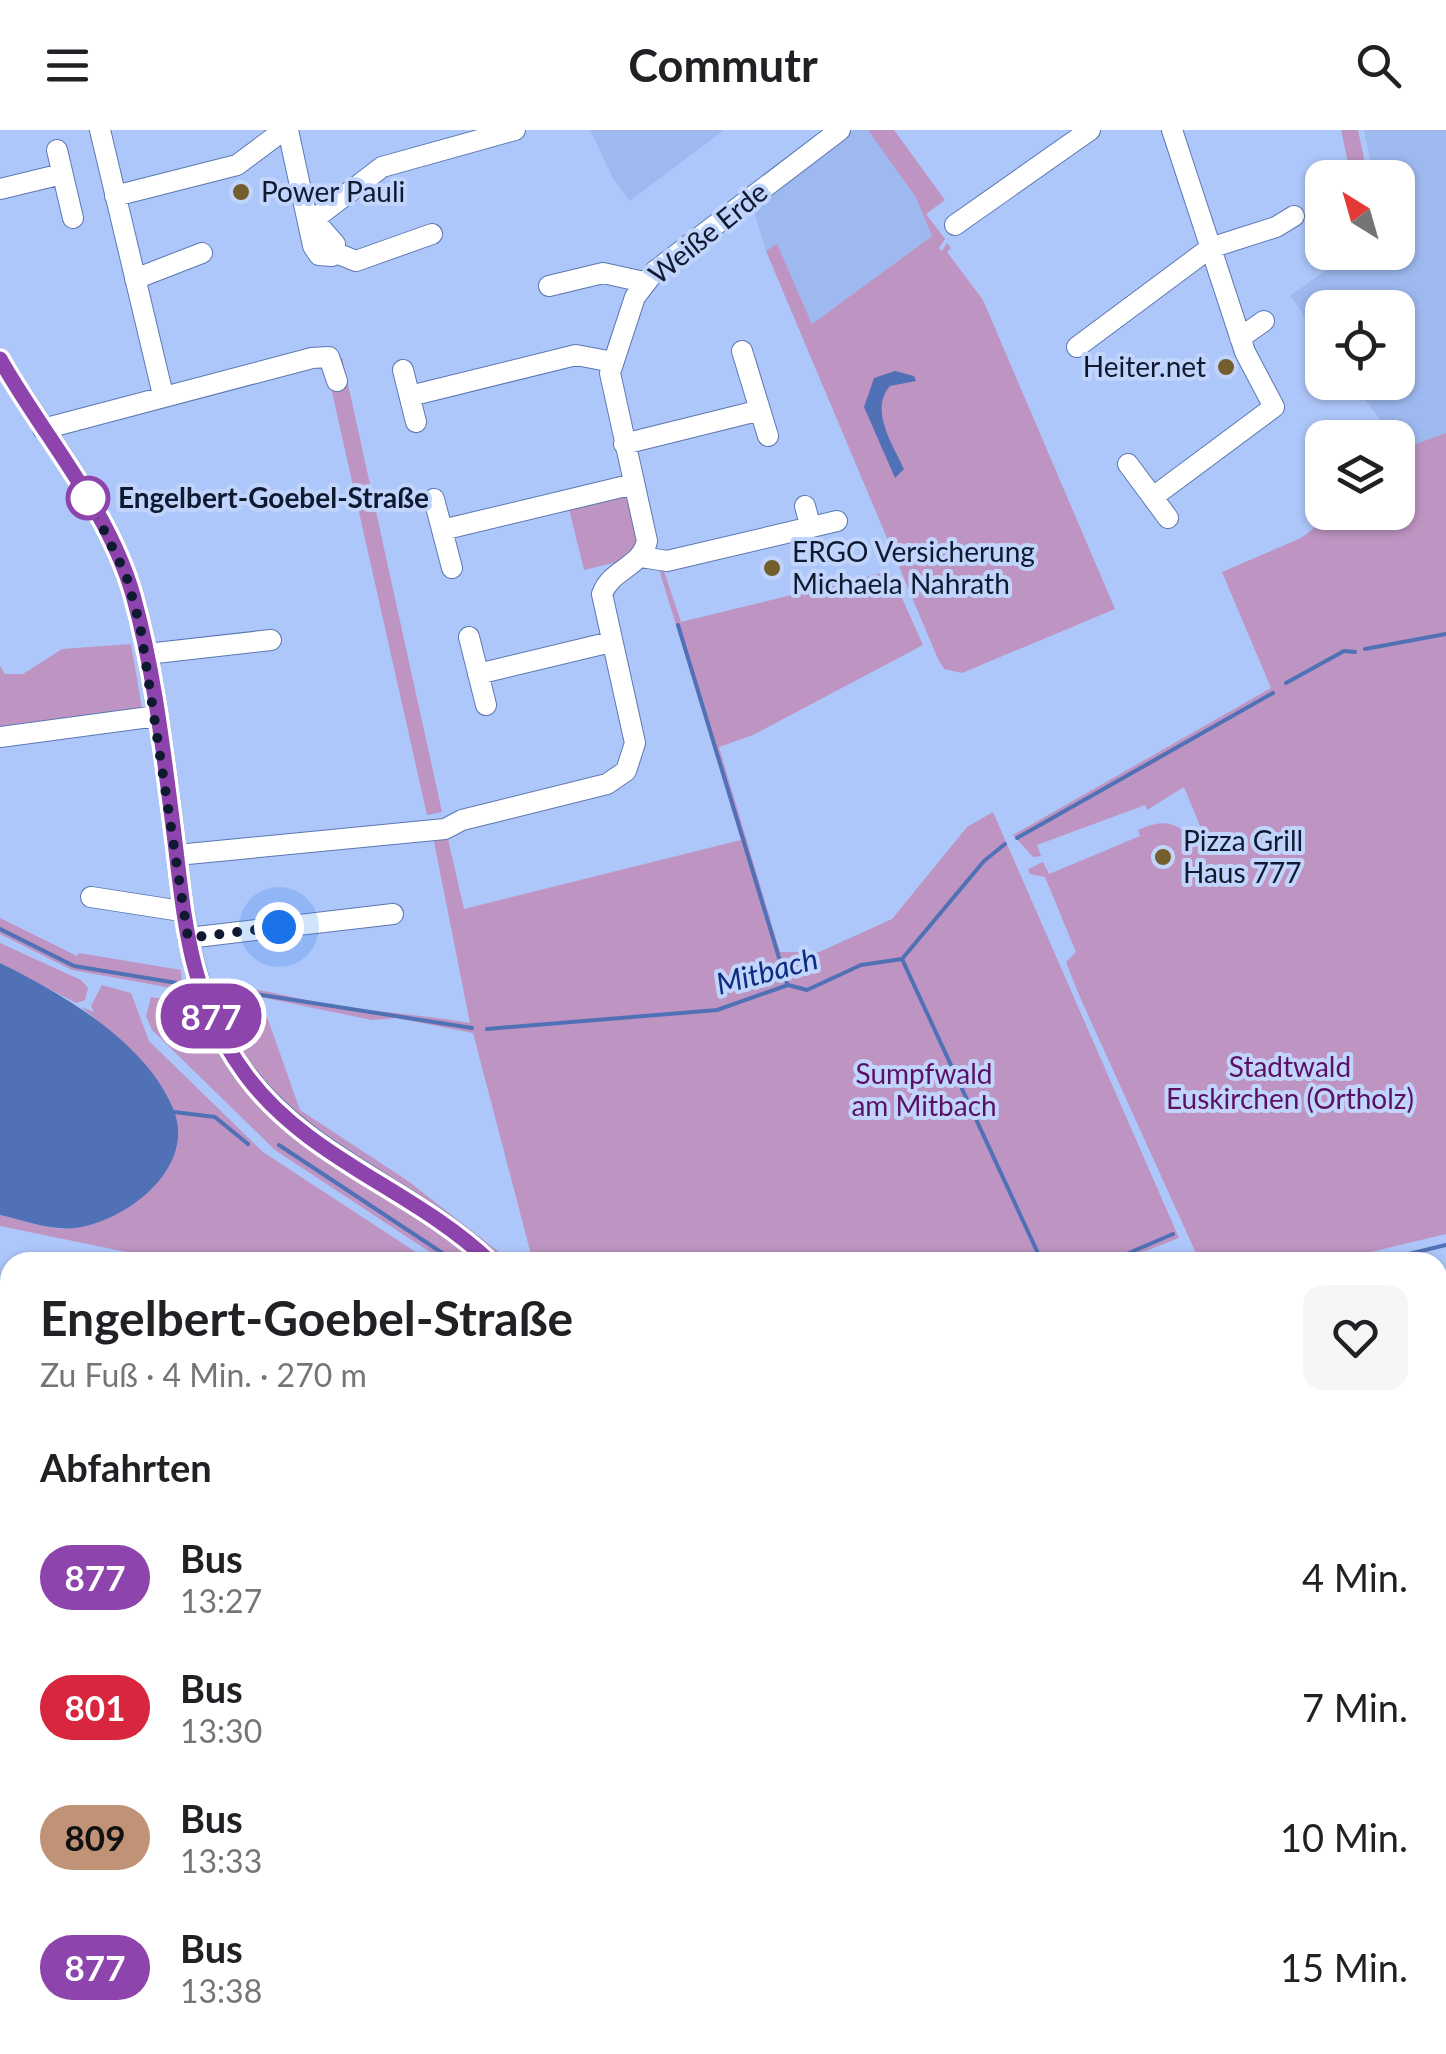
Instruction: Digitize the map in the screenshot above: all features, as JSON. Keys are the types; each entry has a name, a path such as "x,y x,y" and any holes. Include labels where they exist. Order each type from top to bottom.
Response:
{"street":[{"path":"100,130 163,396"},
{"path":"115,196 238,165 286,130 315,252 324,257 336,253 362,259 432,234"},
{"path":"309,215 382,167 515,130"},
{"name":"Weiße Erde","path":"641,557 647,534 611,386 612,362 644,282 840,130"},
{"path":"955,225 1090,130"},
{"path":"1153,496 1274,408 1240,338 1172,130"},
{"path":"57,150 74,218"},
{"path":"0,189 62,174"},
{"path":"1077,346 1210,248 1276,227 1294,216"},
{"path":"135,279 202,252"},
{"path":"549,286 603,273 627,275 644,282"},
{"path":"1240,338 1264,321"},
{"path":"742,350 757,411 768,436"},
{"path":"410,396 576,355 612,362"},
{"path":"44,428 312,358 328,357 338,382"},
{"path":"0,359 110,539 132,590 157,716 180,911 213,1020 264,1098 319,1146 444,1225 478,1252"},
{"path":"403,370 416,422"},
{"path":"624,444 757,411"},
{"path":"1128,464 1168,518"},
{"path":"442,530 634,484"},
{"path":"434,499 452,568"},
{"path":"176,855 445,829 462,820 606,784 626,772 635,743 602,594 611,577 641,557 666,561 808,516 837,521"},
{"path":"469,638 486,706"},
{"path":"147,654 270,640"},
{"path":"478,674 611,642"},
{"path":"0,737 157,716"},
{"path":"91,898 180,911"},
{"path":"188,938 393,914"}],"shaded area":[{"path":"590,130 724,130 630,201 614,180"},
{"path":"853,130 868,130 915,196 932,236 812,324 777,245 766,251 753,208"},
{"path":"1364,130 1446,130 1446,433 1415,444 1415,420 1380,420 1366,400 1415,400 1415,290 1305,290 1305,317 1290,296 1326,270 1415,270 1415,160 1370,160"},
{"path":"895,371 914,376 916,381 890,386 884,395 885,428 904,469 895,478 864,407 874,378"},
{"path":"0,963 74,1004 122,1041 143,1061 173,1108 178,1130 176,1150 167,1170 136,1202 95,1223 57,1228 0,1215"}],"green space":[{"path":"868,130 894,130 945,200 926,214 945,239 939,248 942,251 947,243 951,248 947,252 983,300 1115,609 962,673 944,669 938,659 766,251 777,244 812,324 932,236 915,196"},
{"path":"1341,130 1358,130 1364,160 1347,160"},
{"path":"342,357 442,812 427,815 330,383"},
{"name":"Stadtwald Euskirchen (Ortholz)","path":"1446,433 1446,1234 1371,1252 1195,1252 1079,995 1066,962 1076,952 1045,877 1030,874 1028,869 1043,862 1049,874 1140,836 1138,830 1154,824 1173,825 1191,838 1203,833 1184,787 1147,810 1145,805 1037,845 1041,856 1033,857 1013,835 1271,688 1222,572 1312,530 1415,530 1415,444"},
{"path":"625,495 638,534 637,547 621,561 584,570 568,505"},
{"name":"Sumpfwald am Mitbach","path":"663,568 681,622 890,571 923,645 753,735 719,747 780,952 819,952 892,919 967,827 993,812 1179,1238 1143,1252 530,1252 473,1033 396,1018 372,1020 260,997 300,1110 408,1181 499,1252 484,1252 349,1161 277,1100 248,1067 224,1027 210,983 339,1006 470,1023 433,837 447,835 464,909 741,840 659,569"},
{"path":"131,644 143,714 0,732 0,666 5,674 23,674 62,649"},
{"path":"0,918 77,956 79,953 181,970 182,984 172,988 72,970 0,934"},
{"path":"0,943 81,980 88,988 85,1000 76,1003 0,963"},
{"path":"102,985 131,993 149,1041 263,1152 416,1252 126,1252 0,1226 0,1215 66,1229 116,1214 153,1187 176,1150 178,1129 166,1093 133,1052 81,1007 94,1012 91,1006"},
{"path":"151,997 197,1005 239,1077 466,1252 430,1252 275,1150 152,1030 146,1016"}],"waterway":[{"path":"678,625 787,984"},
{"name":"Mitbach","path":"1365,649 1446,634"},
{"name":"Mitbach","path":"1286,683 1344,651 1355,652"},
{"name":"Mitbach","path":"1017,838 1273,693"},
{"name":"Mitbach","path":"487,1029 717,1010 788,985 807,990 861,965 902,959 984,861 1005,844"},
{"name":"Mitbach","path":"0,929 74,966 177,983"},
{"path":"902,959 1037,1252"},
{"name":"Mitbach","path":"211,987 472,1028"},
{"path":"174,1112 215,1117 248,1144"},
{"path":"279,1145 441,1252"},
{"path":"1131,1252 1173,1234"},
{"path":"1417,1252 1446,1245"}],"bus line":[{"name":"877","path":"0,359 98,514 132,590 160,734 183,924 203,996 223,1040 264,1098 298,1130 444,1225 478,1252"}],"place":[{"name":"Power Pauli","path":"241,192"},
{"name":"Heiter.net","path":"1226,367"},
{"name":"Engelbert-Goebel-Straße","path":"88,498"},
{"name":"ERGO Versicherung Michaela Nahrath","path":"772,568"},
{"name":"Pizza Grill Haus 777","path":"1163,857"}],"route":[{"path":"88,498 132,590 147,654 173,824 182,897 180,911 188,938 279,927"}]}
